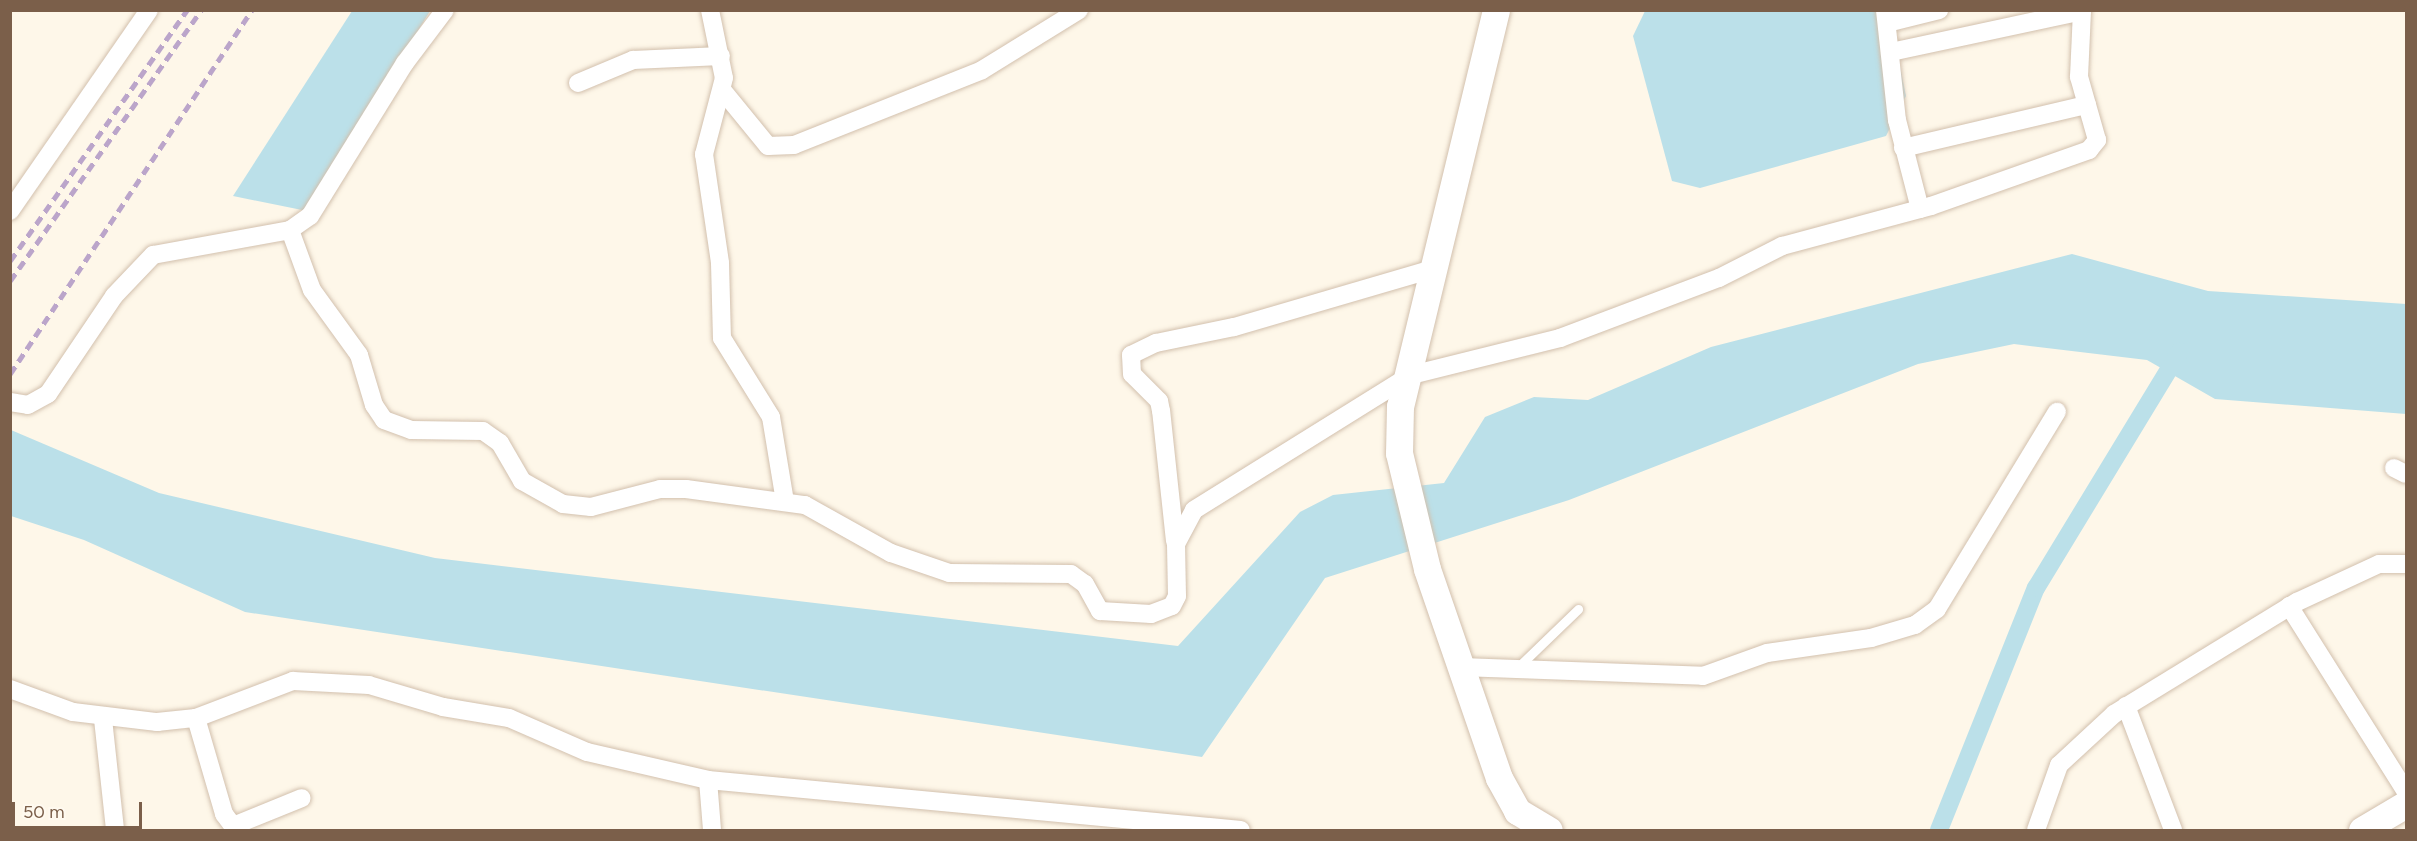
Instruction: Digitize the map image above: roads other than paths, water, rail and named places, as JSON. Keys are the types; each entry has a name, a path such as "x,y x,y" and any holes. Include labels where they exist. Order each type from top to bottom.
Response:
{"main road":[{"path":"1496,10 1411,375 1400,405 1399,453 1427,568 1516,811 1549,831"},
{"path":"2362,831 2406,804"}],"street":[{"path":"10,211 149,10"},
{"path":"10,402 28,405 48,394 114,296 153,255 291,230 318,206 405,63 445,10"},
{"path":"710,10 721,56 723,92 704,154 720,262 722,338 771,417 785,502"},
{"path":"723,92 768,146 794,145 982,70 1079,10"},
{"path":"1920,208 1903,148 1886,17 1939,10"},
{"path":"1176,544 1194,510 1411,375 1560,338 1719,278 1782,246 1920,208 2089,150 2097,140 2079,77 2082,11 1892,52"},
{"path":"578,83 633,60 721,56"},
{"path":"1903,148 2087,105"},
{"path":"291,230 312,290 359,355 374,405 396,428 483,431 500,443 522,482 578,508 660,489 785,502 818,510 891,553 949,573 1071,574 1085,584 1094,607 1111,614 1151,615 1172,606 1178,580 1176,544 1159,401 1132,374 1131,355 1156,343 1234,327 1436,268"},
{"path":"1461,666 1703,676 1767,653 1871,638 1915,625 1937,609 2057,412"},
{"path":"2036,831 2059,765 2083,738 2126,706 2289,606 2379,564 2406,564"},
{"path":"2289,606 2406,792"},
{"path":"10,689 103,719 196,718 292,681 369,685 443,707 509,718 587,752 708,780 1241,831"},
{"path":"2126,706 2173,831"},
{"path":"196,718 224,814 233,826 302,798"},
{"path":"103,719 114,831"},
{"path":"708,780 712,831"}],"lane":[{"path":"1515,669 1578,609"}],"water":[{"path":"352,11 430,11 307,211 233,196"},
{"path":"1645,11 1889,11 1906,96 1886,136 1700,188 1672,181 1633,36"},
{"path":"2072,254 2208,291 2406,304 2406,414 2215,399 2147,360 2014,344 1918,364 1569,500 1325,578 1202,757 245,612 84,540 11,516 11,430 159,493 435,558 1178,646 1300,512 1333,495 1444,483 1485,417 1534,397 1588,400 1711,347"}],"waterway":[{"path":"1939,830 2036,588 2180,351"}],"railway":[{"path":"10,261 187,10"},
{"path":"10,281 201,10"},
{"path":"10,374 252,10"}]}
